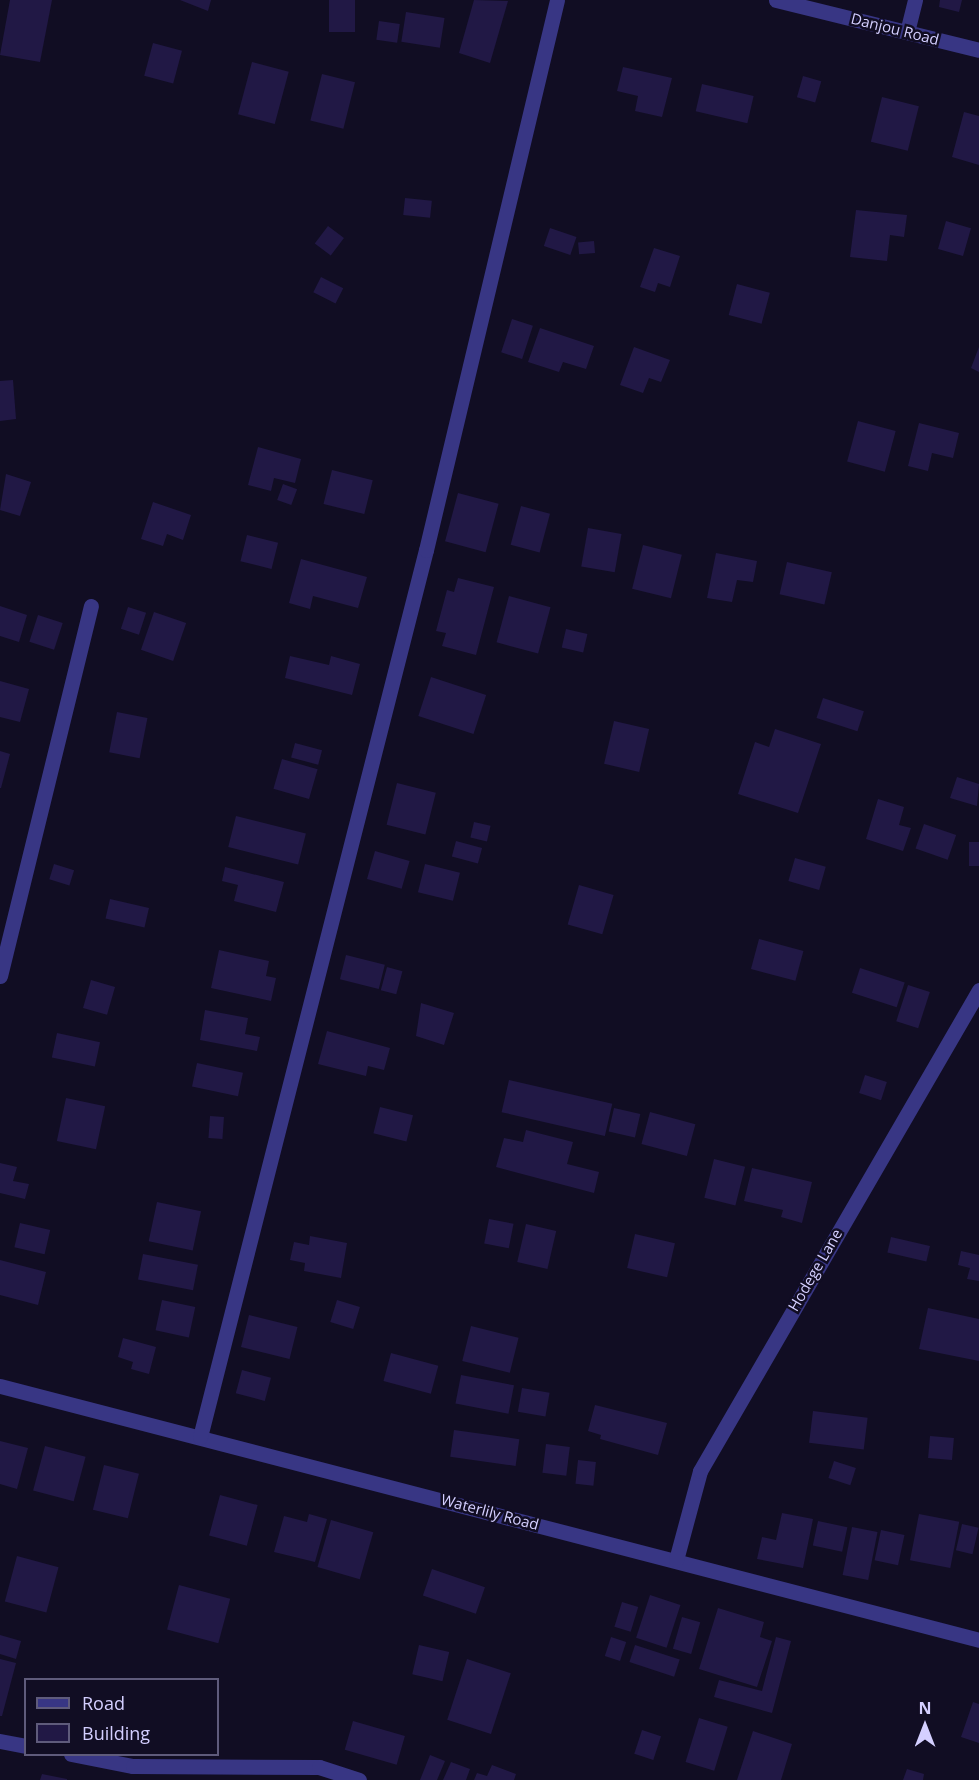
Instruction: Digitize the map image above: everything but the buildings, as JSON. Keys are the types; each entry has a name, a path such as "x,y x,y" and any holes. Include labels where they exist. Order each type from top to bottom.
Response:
{"street":[{"path":"200,1437 423,562 557,0"},
{"name":"Danjou Road","path":"776,0 979,50"},
{"path":"907,32 915,0"},
{"path":"0,976 91,606"},
{"name":"Hodege Lane","path":"676,1560 700,1471 979,990"},
{"name":"Waterlily Road","path":"0,1386 979,1640"},
{"path":"0,1741 24,1746"},
{"path":"77,1756 133,1766 319,1767 359,1780"}]}
